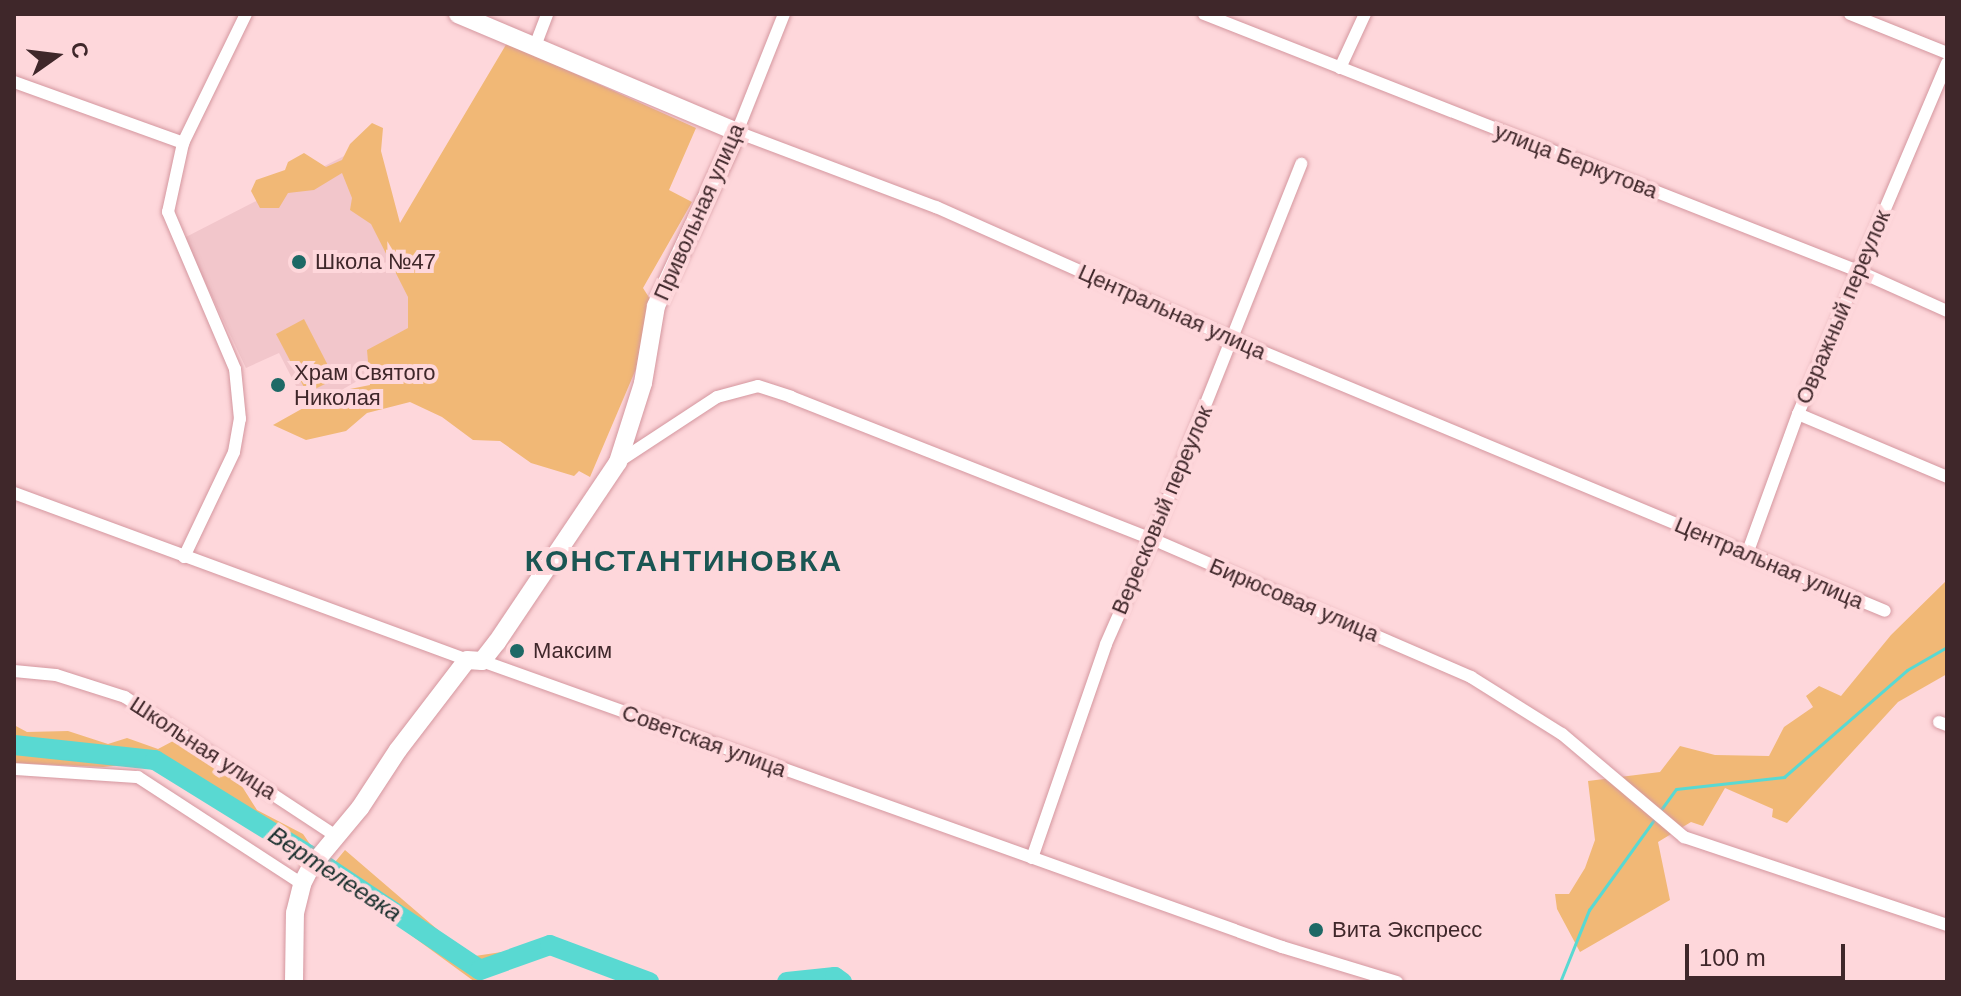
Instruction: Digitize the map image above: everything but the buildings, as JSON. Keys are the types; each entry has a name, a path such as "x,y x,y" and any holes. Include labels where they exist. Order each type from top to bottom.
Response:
{"street":[{"path":"184,557 234,452 240,419 235,369 168,212 183,143 246,14"},
{"name":"Центральная улица","path":"458,14 737,132 936,207 1232,339 1885,611"},
{"path":"535,46 547,14"},
{"name":"Привольная улица","path":"302,884 318,856 475,660 618,462 643,383 656,306 737,132 784,14"},
{"name":"улица Беркутова","path":"1204,14 1858,271 1947,311"},
{"path":"1340,68 1365,14"},
{"path":"1850,14 1947,53"},
{"name":"Овражный переулок","path":"1747,554 1798,414 1947,63"},
{"path":"14,82 183,143"},
{"name":"Вересковый переулок","path":"1032,858 1106,644 1152,539 1301,164"},
{"name":"Бирюсовая улица","path":"618,462 717,397 758,386 1152,539 1471,677 1562,734 1684,837 1947,925"},
{"path":"1798,414 1947,477"},
{"name":"Советская улица","path":"14,493 184,557 1282,947 1397,982"},
{"name":"Школьная улица","path":"14,671 56,675 125,697 336,836"},
{"path":"14,769 138,777 302,884 295,913 294,982"}],"shaded area":[{"path":"507,43 696,128 669,190 692,202 643,288 650,299 636,369 590,477 579,471 574,476 531,463 500,441 473,440 442,417 410,402 367,413 346,431 306,440 273,425 330,393 370,385 367,350 408,328 408,297 371,224 350,210 352,198 342,173 314,190 288,193 279,208 260,208 251,191 256,180 285,170 288,162 304,153 326,167 342,160 350,144 372,123 383,128 381,151 400,223"},
{"name":"Школа №47","path":"348,154 440,334 308,409 279,353 246,368 184,238"},
{"path":"304,319 335,379 307,393 276,334"},
{"path":"1947,580 1947,674 1898,702 1787,823 1772,817 1773,809 1725,788 1703,826 1691,822 1658,842 1670,900 1580,952 1557,909 1555,894 1569,894 1585,868 1595,840 1588,781 1660,772 1680,746 1715,755 1769,756 1784,727 1813,707 1806,696 1819,686 1841,696 1891,635"},
{"path":"14,725 27,732 68,731 108,744 127,738 158,749 175,740 238,780 257,810 303,834 312,847 300,866 270,838 209,803 162,768 143,763 103,767 14,763"},
{"path":"345,850 452,942 475,956 550,945 475,982 326,873"}],"waterway":[{"path":"1660,811 1676,789 1784,777 1907,670 1947,647"},
{"name":"Вертелеевка","path":"14,745 155,760 309,855 480,970 550,945 649,982"},
{"path":"1560,982 1589,910 1656,817"},
{"name":"Вертелеевка","path":"787,982 835,977 842,982"}],"place":[{"name":"Школа №47","path":"299,262"},
{"name":"Храм Святого Николая","path":"278,385"},
{"name":"Максим","path":"517,651"},
{"name":"Вита Экспресс","path":"1316,930"}],"district":[{"name":"КОНСТАНТИНОВКА","path":"684,561"}]}
